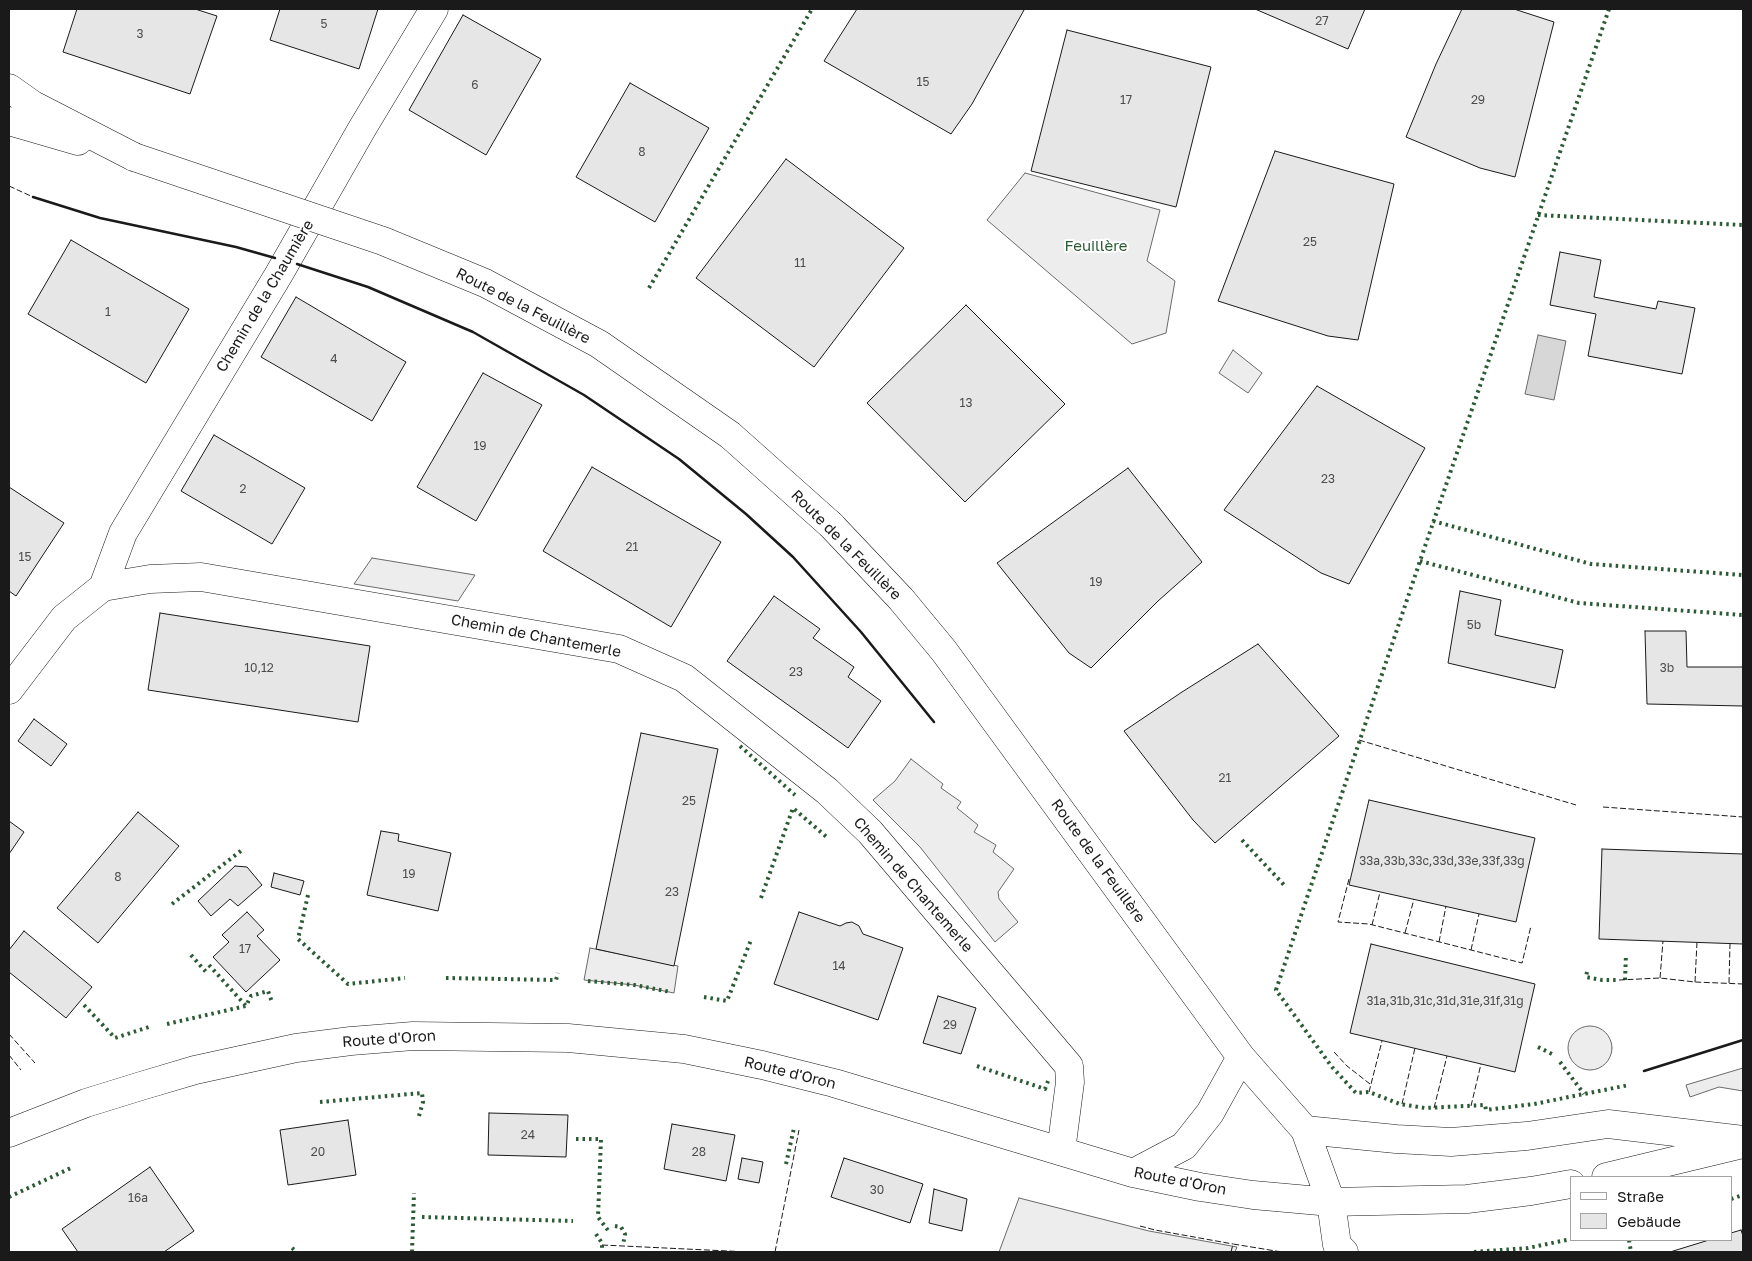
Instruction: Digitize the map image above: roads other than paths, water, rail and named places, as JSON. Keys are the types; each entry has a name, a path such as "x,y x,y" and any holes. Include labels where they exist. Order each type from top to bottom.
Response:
{"street":[{"name":"Chemin de la Chaumière","path":"102,587 123,533 279,274 363,127 434,9"},
{"name":"Route de la Feuillère","path":"9,88 33,104 134,157"},
{"name":"Route de la Feuillère","path":"9,121 134,157 383,241 485,283 599,344 730,435 831,525 901,599 944,651 1241,1057 1305,1130 1331,1202 1338,1245 1344,1252"},
{"name":"Chemin de Chantemerle","path":"9,690 64,618 102,587 150,579 202,576 619,648 684,678 827,791 870,832 1069,1066 1070,1082 1061,1151"},
{"name":"Route d'Oron","path":"9,1133 86,1103 195,1070 296,1048 413,1036 568,1038 684,1049 762,1065 834,1083 1133,1173 1227,1191 1331,1202 1468,1199 1570,1184"},
{"path":"1133,1173 1184,1146 1210,1113 1241,1057"},
{"path":"1305,1130 1451,1142 1527,1136 1608,1124 1743,1140"},
{"path":"1610,1176 1743,1144"}],"park label":[{"name":"Feuillère","path":"1096,246"}]}
